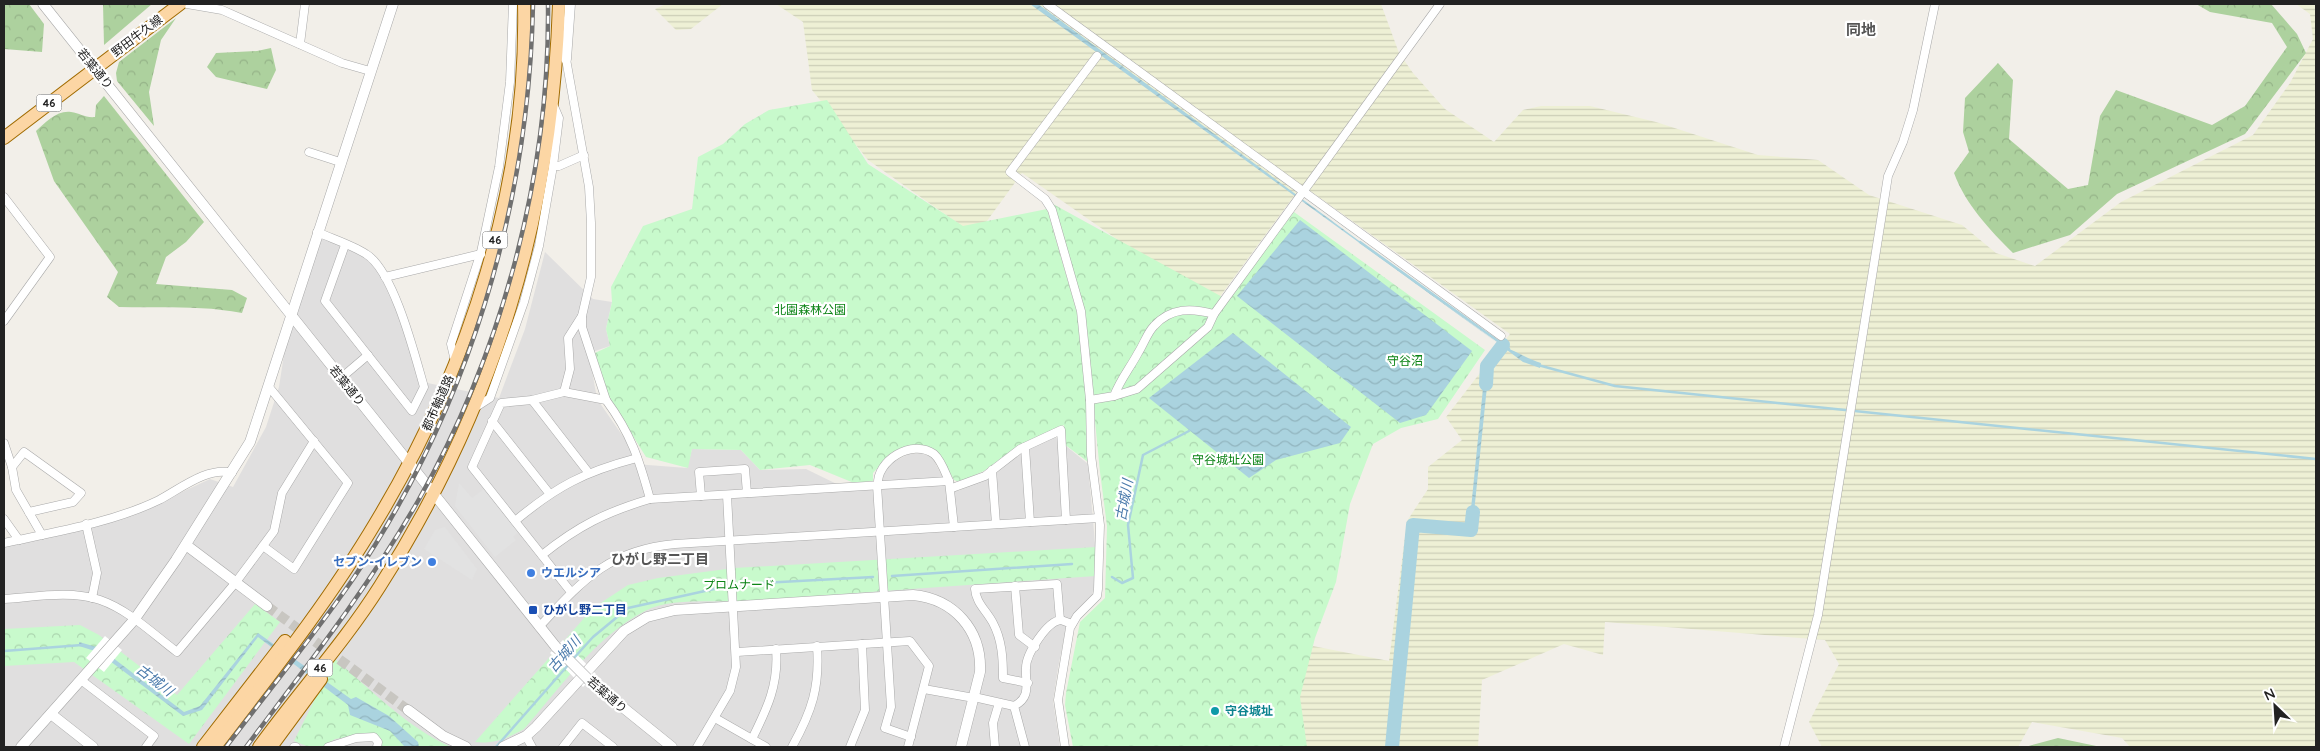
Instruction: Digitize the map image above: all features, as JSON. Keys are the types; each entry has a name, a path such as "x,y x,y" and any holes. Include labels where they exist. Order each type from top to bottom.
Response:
{"main road":[{"name":"野田牛久線","path":"95,68 180,4"},
{"name":"46","path":"271,747 335,659 379,588 433,494 474,410 492,366 522,268 545,156 552,102 559,4"},
{"name":"都市軸道路","path":"215,747 314,614 376,523 409,462 455,363 489,265 508,182 520,97 524,9"},
{"name":"46","path":"4,138 95,68"},
{"name":"46","path":"259,747 379,588"},
{"name":"46","path":"203,747 283,643 299,625 314,614"}],"street":[{"name":"若葉通り","path":"43,4 539,627 589,680 672,747"},
{"path":"188,4 222,10 342,63 370,71"},
{"path":"300,44 305,4"},
{"path":"21,747 134,620 186,545 232,473 256,429 290,315 393,4"},
{"path":"455,363 451,344 481,254 500,167 508,107 513,4"},
{"path":"564,392 570,369 568,338 582,316 589,288 591,263 590,196 566,59 570,4"},
{"path":"1046,4 1501,336"},
{"path":"1090,400 1114,396 1137,389 1208,327 1214,314 1440,4"},
{"path":"1784,747 1818,615 1888,176 1903,142 1913,110 1935,4"},
{"path":"513,22 524,9"},
{"path":"1065,747 1058,700 1072,624 1077,616 1097,596 1099,518 1091,455 1090,400 1081,311 1052,210 1045,199 1010,172 1097,56"},
{"path":"474,410 490,398 524,302 539,246 560,118 552,102"},
{"path":"309,152 340,162"},
{"path":"553,166 559,166 584,155"},
{"path":"4,197 50,257 4,321"},
{"path":"317,232 346,245 368,255 385,277 411,342 424,387 412,412 325,301 346,245"},
{"path":"385,277 481,254"},
{"path":"1114,396 1125,371 1155,324 1188,308 1214,314"},
{"path":"582,316 585,336 598,370 606,400 624,425 650,499"},
{"path":"341,378 368,355"},
{"path":"263,546 294,569 348,483 269,387"},
{"path":"572,592 472,467 500,403 532,400 564,392 606,400"},
{"path":"532,400 588,472"},
{"path":"492,421 549,493"},
{"path":"542,555 592,520 609,512 650,499 877,485 951,484 958,487 985,476 1025,447 1061,430 1066,520"},
{"path":"4,599 64,595 92,598 119,609 177,652 236,582 277,525 282,493 314,441"},
{"path":"4,443 12,467 16,490 42,535"},
{"path":"1025,447 1030,522"},
{"path":"911,737 885,728 891,708 877,475 885,464 895,456 913,450 923,449 936,455 951,484 954,527"},
{"path":"12,467 24,452 81,493 73,502 29,512"},
{"path":"516,521 549,493 588,472 637,458"},
{"path":"701,496 699,472 727,470 745,469 747,493"},
{"path":"992,470 996,524"},
{"path":"4,543 86,524 143,506 215,471 232,473"},
{"path":"697,747 730,691 736,667 737,652 727,495"},
{"path":"539,627 593,572 637,551 663,545 1099,518"},
{"path":"5,522 19,540"},
{"path":"86,524 97,573 92,598"},
{"path":"186,545 267,606"},
{"path":"1028,683 1003,678 1003,657 996,632 985,610 976,599 975,588 1057,584 1060,620"},
{"path":"1016,586 1019,635 1035,647"},
{"path":"503,747 526,736 613,643 635,623 647,617 675,610 926,596 941,602 964,620 977,642 981,661 974,698 961,747"},
{"path":"1014,706 1025,697 1028,683 1026,666 1049,624 1060,620 1072,624"},
{"path":"737,652 910,641 929,666 908,747"},
{"path":"850,747 865,710 862,644"},
{"path":"792,747 816,692 818,671 816,646"},
{"path":"752,739 775,688 776,649"},
{"path":"81,680 154,736 146,747"},
{"path":"924,689 1014,706"},
{"path":"995,747 993,723 999,702"},
{"path":"1014,706 1025,747"},
{"path":"408,710 442,736 463,747"},
{"path":"51,714 90,746"},
{"path":"715,718 766,747"},
{"path":"563,747 582,723 613,747"},
{"path":"526,736 532,747"},
{"path":"328,747 356,738 374,737 378,742 377,747"}],"shaded area":[{"path":"321,237 370,254 387,279 423,382 499,398 525,329 545,252 593,299 612,302 606,329 610,346 589,353 597,399 629,445 635,464 687,468 692,449 741,450 760,470 806,469 851,491 880,488 881,476 891,463 909,454 921,453 932,457 948,487 958,491 985,479 1007,461 1054,436 1088,464 1095,543 1095,584 1092,595 1078,609 1066,628 1058,668 1053,701 1060,747 4,747 4,546 139,512 210,479 233,487 266,427 279,387 290,315"},
{"path":"459,483 472,498 484,489 518,532 513,537 516,540 495,557 455,506"},
{"path":"445,527 477,569 472,580 424,549 435,530"}],"green space":[{"path":"4,4 29,4 44,24 42,52 4,49"},
{"path":"103,4 152,4 104,45"},
{"path":"666,4 723,4 691,29 676,30 655,9"},
{"path":"776,4 1381,4 1399,53 1413,73 1445,109 1494,142 1523,110 1541,106 1590,106 1656,122 1758,155 1818,160 1869,195 1962,225 1996,253 2035,266 2121,202 2253,135 2290,83 2313,39 2310,14 2296,4 2316,4 2316,747 2130,747 2122,738 2032,722 2018,747 1822,747 1809,722 1839,664 1825,640 1605,622 1603,655 1564,644 1482,680 1478,747 1302,747 1291,683 1313,646 1389,661 1407,521 1428,489 1428,467 1462,440 1446,417 1510,334 1302,185 1213,306 1022,173 976,236 868,160 812,90 803,22"},
{"path":"2196,4 2271,4 2297,34 2306,53 2245,134 2117,194 2070,235 2013,253 1987,226 1972,206 1954,173 1969,152 1963,132 1965,98 1998,63 2013,80 2009,139 2068,189 2088,185 2100,116 2116,90 2212,125 2245,106 2287,47 2272,23 2210,12"},
{"path":"176,18 161,40 149,92 154,126 117,81 116,73 119,62"},
{"path":"271,48 276,70 267,89 216,77 207,67 216,53 257,51"},
{"path":"104,96 204,222 186,242 166,257 156,284 232,290 247,298 242,313 196,308 119,307 107,297 118,272 54,181 36,131 52,117 61,113 71,112 95,117 96,105"},
{"name":"北園森林公園","path":"827,100 868,164 963,226 1047,209 1078,316 1086,395 1088,462 1064,444 1064,425 1019,445 984,471 959,482 954,480 938,452 925,446 905,447 891,453 873,473 873,481 854,483 810,465 760,470 741,450 692,449 688,468 646,457 608,396 595,353 610,346 606,329 612,302 611,287 643,226 692,209 698,157 723,144 745,124 769,110"},
{"name":"守谷城址公園","path":"1053,204 1226,299 1294,212 1485,350 1438,419 1401,428 1373,444 1350,504 1336,582 1315,638 1300,697 1307,747 1073,747 1065,705 1066,693 1080,622 1105,598 1107,526 1084,309"},
{"name":"プロムナード","path":"1096,547 1096,576 749,601 682,602 656,607 645,611 610,634 565,680 524,729 501,740 475,742 593,608 628,585 658,578 734,568"},
{"path":"255,604 280,622 189,744 74,662 4,666 4,629 80,625 99,635 177,695"},
{"path":"335,659 405,719 420,730 451,747 381,747 376,733 335,739 323,747 309,747 294,741"},
{"path":"2058,738 2101,747 2025,747"}],"water":[{"path":"1030,4 1038,4 1503,347"},
{"name":"守谷沼","path":"1300,220 1472,351 1426,415 1400,423 1237,296"},
{"path":"1233,333 1351,427 1340,443 1276,460 1249,478 1149,398"},
{"path":"1503,347 1541,363 1540,368 1523,362"},
{"path":"1503,347 1489,367 1472,532 1469,529 1485,368"},
{"path":"258,633 351,699 356,697 389,716 418,742 419,747 405,747 390,731 350,715 348,705 258,637 202,710 183,716 98,652 79,646 79,642 100,648 184,712 200,706"}],"pier":[{"path":"105,636 122,650 104,672 86,658"},
{"path":"563,640 596,674 583,687 550,653"}],"waterway":[{"path":"1360,242 1509,349"},
{"path":"1486,384 1487,366 1503,345"},
{"path":"1538,365 1615,386 2316,459"},
{"name":"古城川","path":"1112,577 1122,583 1133,578 1128,525 1143,455 1189,431"},
{"path":"1392,747 1413,525 1471,530 1473,512"},
{"name":"古城川","path":"892,576 1072,564"},
{"name":"古城川","path":"742,584 873,577"},
{"name":"古城川","path":"573,659 593,637 628,608 723,587"},
{"name":"古城川","path":"4,651 82,645"},
{"name":"古城川","path":"496,747 569,664"}],"tunnel":[{"path":"267,606 408,710"}],"railway":[{"path":"226,747 338,601 394,514 429,446 459,376 485,304 505,231 519,156 529,80 533,4"},
{"path":"246,747 336,627 399,533 448,444 474,385 497,323 515,261 530,197 540,133 546,68 548,4"}],"place":[{"name":"セブン-イレブン","path":"432,562"},
{"name":"ウエルシア","path":"531,573"},
{"name":"ひがし野二丁目","path":"533,610"},
{"name":"守谷城址","path":"1215,711"}],"district":[{"name":"同地","path":"1861,30"},
{"name":"ひがし野二丁目","path":"660,559"}]}
